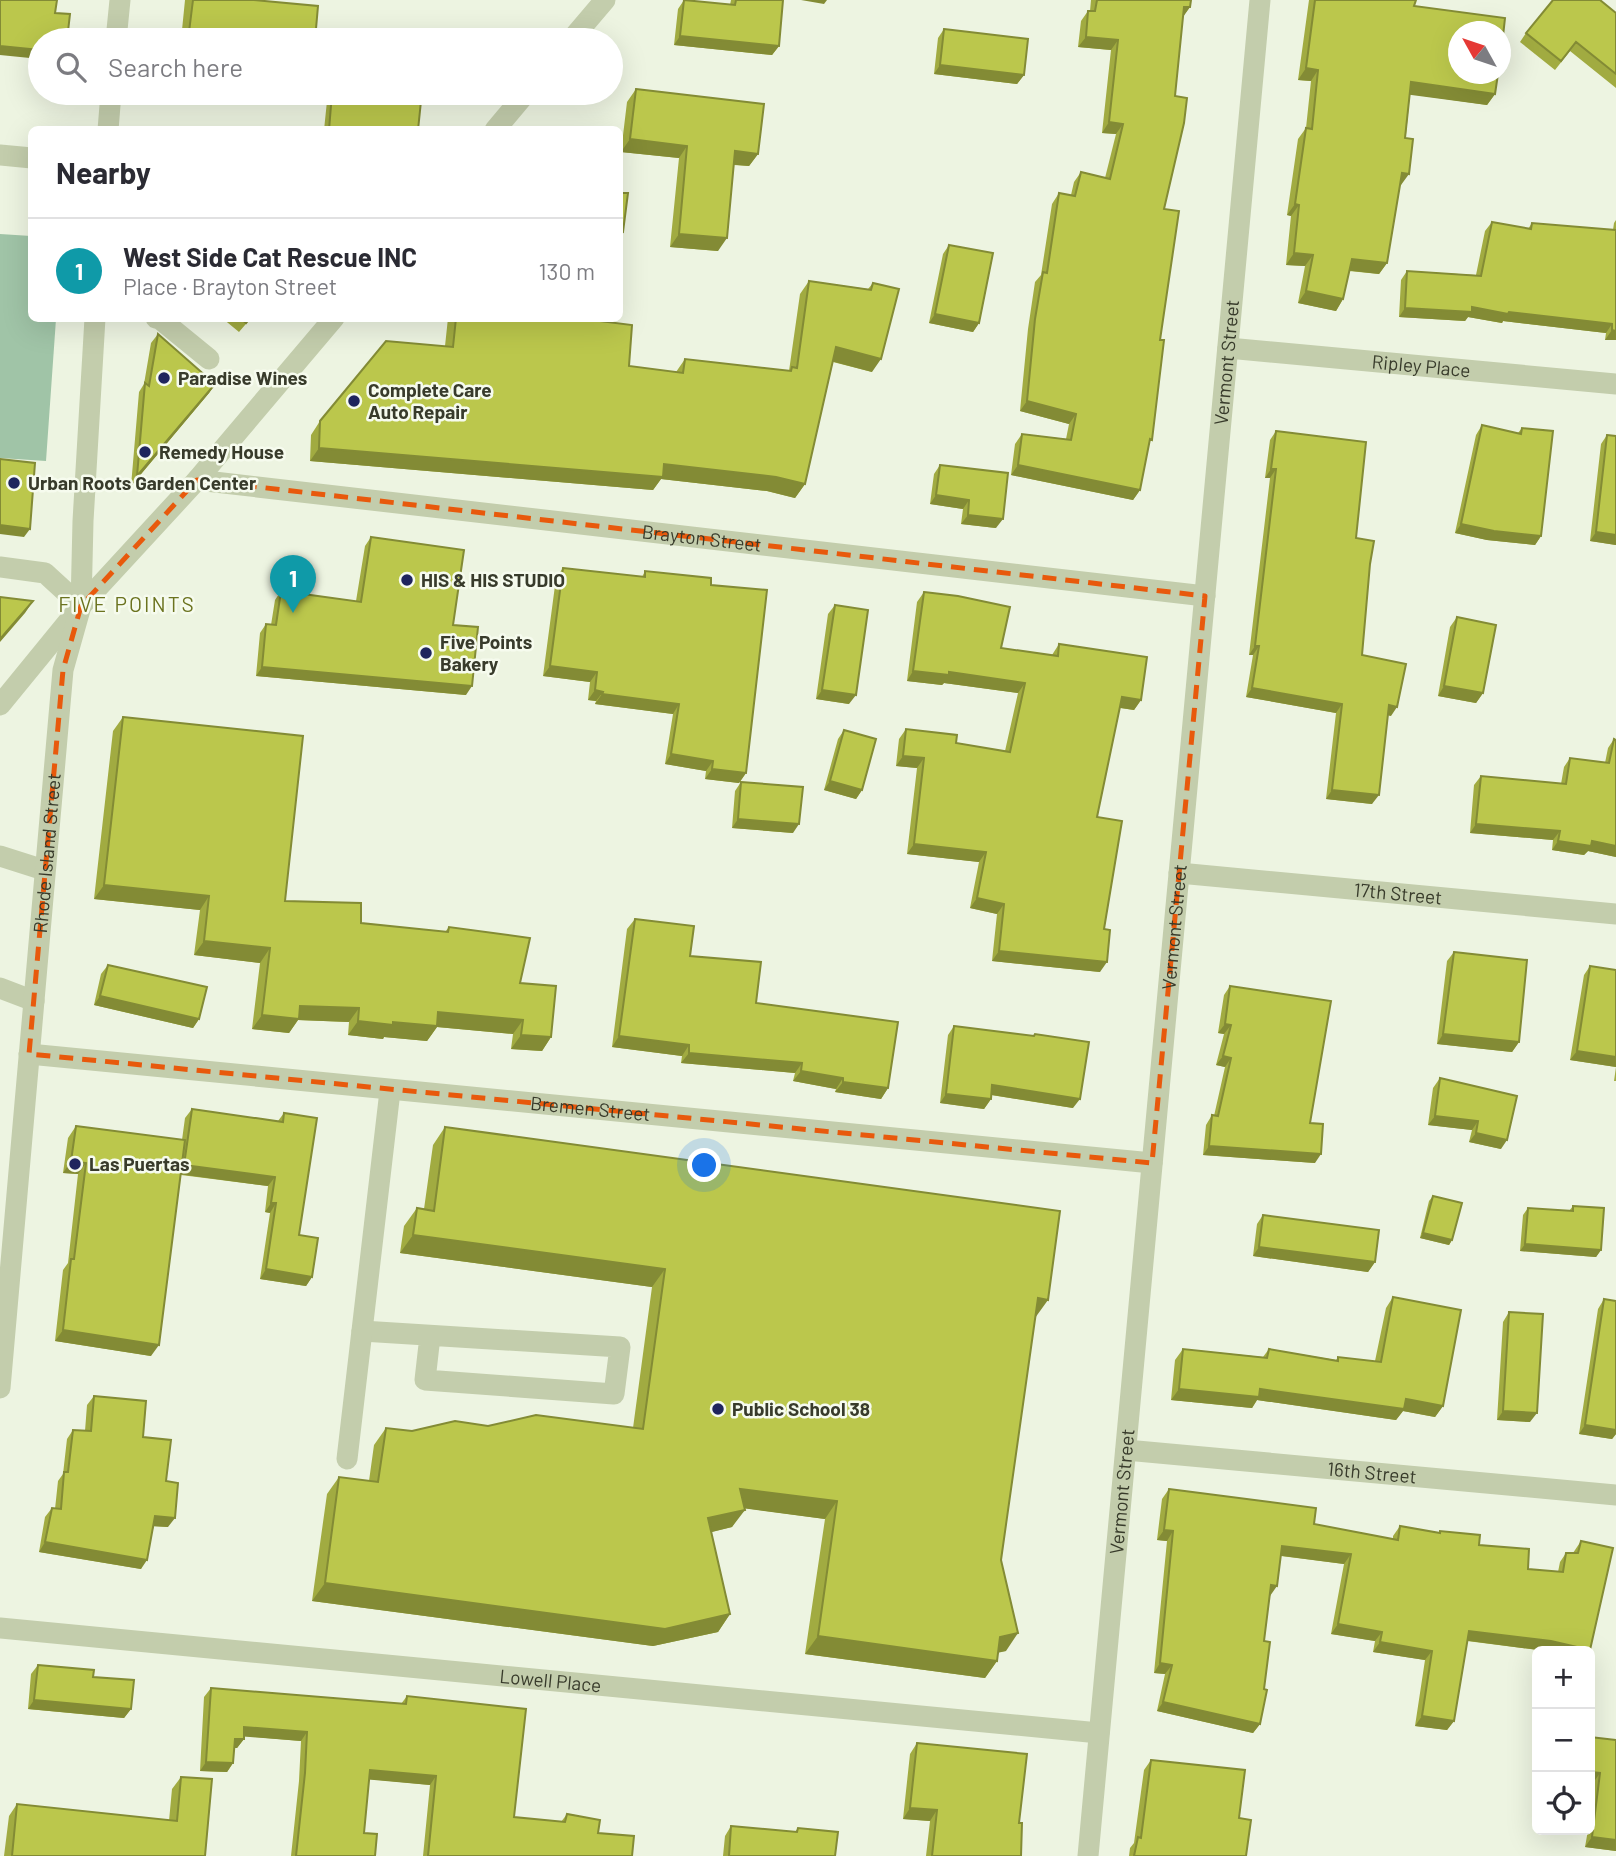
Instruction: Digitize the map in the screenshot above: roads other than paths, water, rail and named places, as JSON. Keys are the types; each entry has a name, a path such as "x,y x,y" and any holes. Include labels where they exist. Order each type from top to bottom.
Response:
{"street":[{"path":"117,28 120,0"},
{"path":"581,28 605,0"},
{"name":"Vermont Street","path":"1088,1856 1260,0"},
{"path":"108,126 110,105"},
{"path":"498,126 516,105"},
{"path":"0,155 28,158"},
{"name":"Rhode Island Street","path":"0,1388 63,670 81,606 83,521 95,322"},
{"path":"164,322 209,359"},
{"path":"0,705 81,606 197,480 331,322"},
{"name":"Ripley Place","path":"1228,348 1616,384"},
{"name":"Brayton Street","path":"197,480 1205,596"},
{"path":"0,567 45,573 81,606"},
{"path":"0,862 44,870"},
{"name":"17th Street","path":"1179,873 1616,914"},
{"path":"0,988 34,1001"},
{"name":"Bremen Street","path":"29,1054 1152,1163"},
{"path":"347,1460 390,1091"},
{"path":"362,1331 620,1347 614,1394 425,1380 430,1336"},
{"name":"16th Street","path":"1126,1450 1616,1495"},
{"name":"Lowell Place","path":"0,1628 1099,1733"}],"place":[{"name":"Paradise Wines","path":"164,378"},
{"name":"Complete Care Auto Repair","path":"354,401"},
{"name":"Remedy House","path":"145,452"},
{"name":"Urban Roots Garden Center","path":"14,483"},
{"name":"HIS & HIS STUDIO","path":"407,580"},
{"name":"West Side Cat Rescue INC","path":"293,613"},
{"name":"Five Points Bakery","path":"426,653"},
{"name":"Las Puertas","path":"75,1164"},
{"name":"Public School 38","path":"718,1409"}],"district":[{"name":"FIVE POINTS","path":"127,605"}]}
